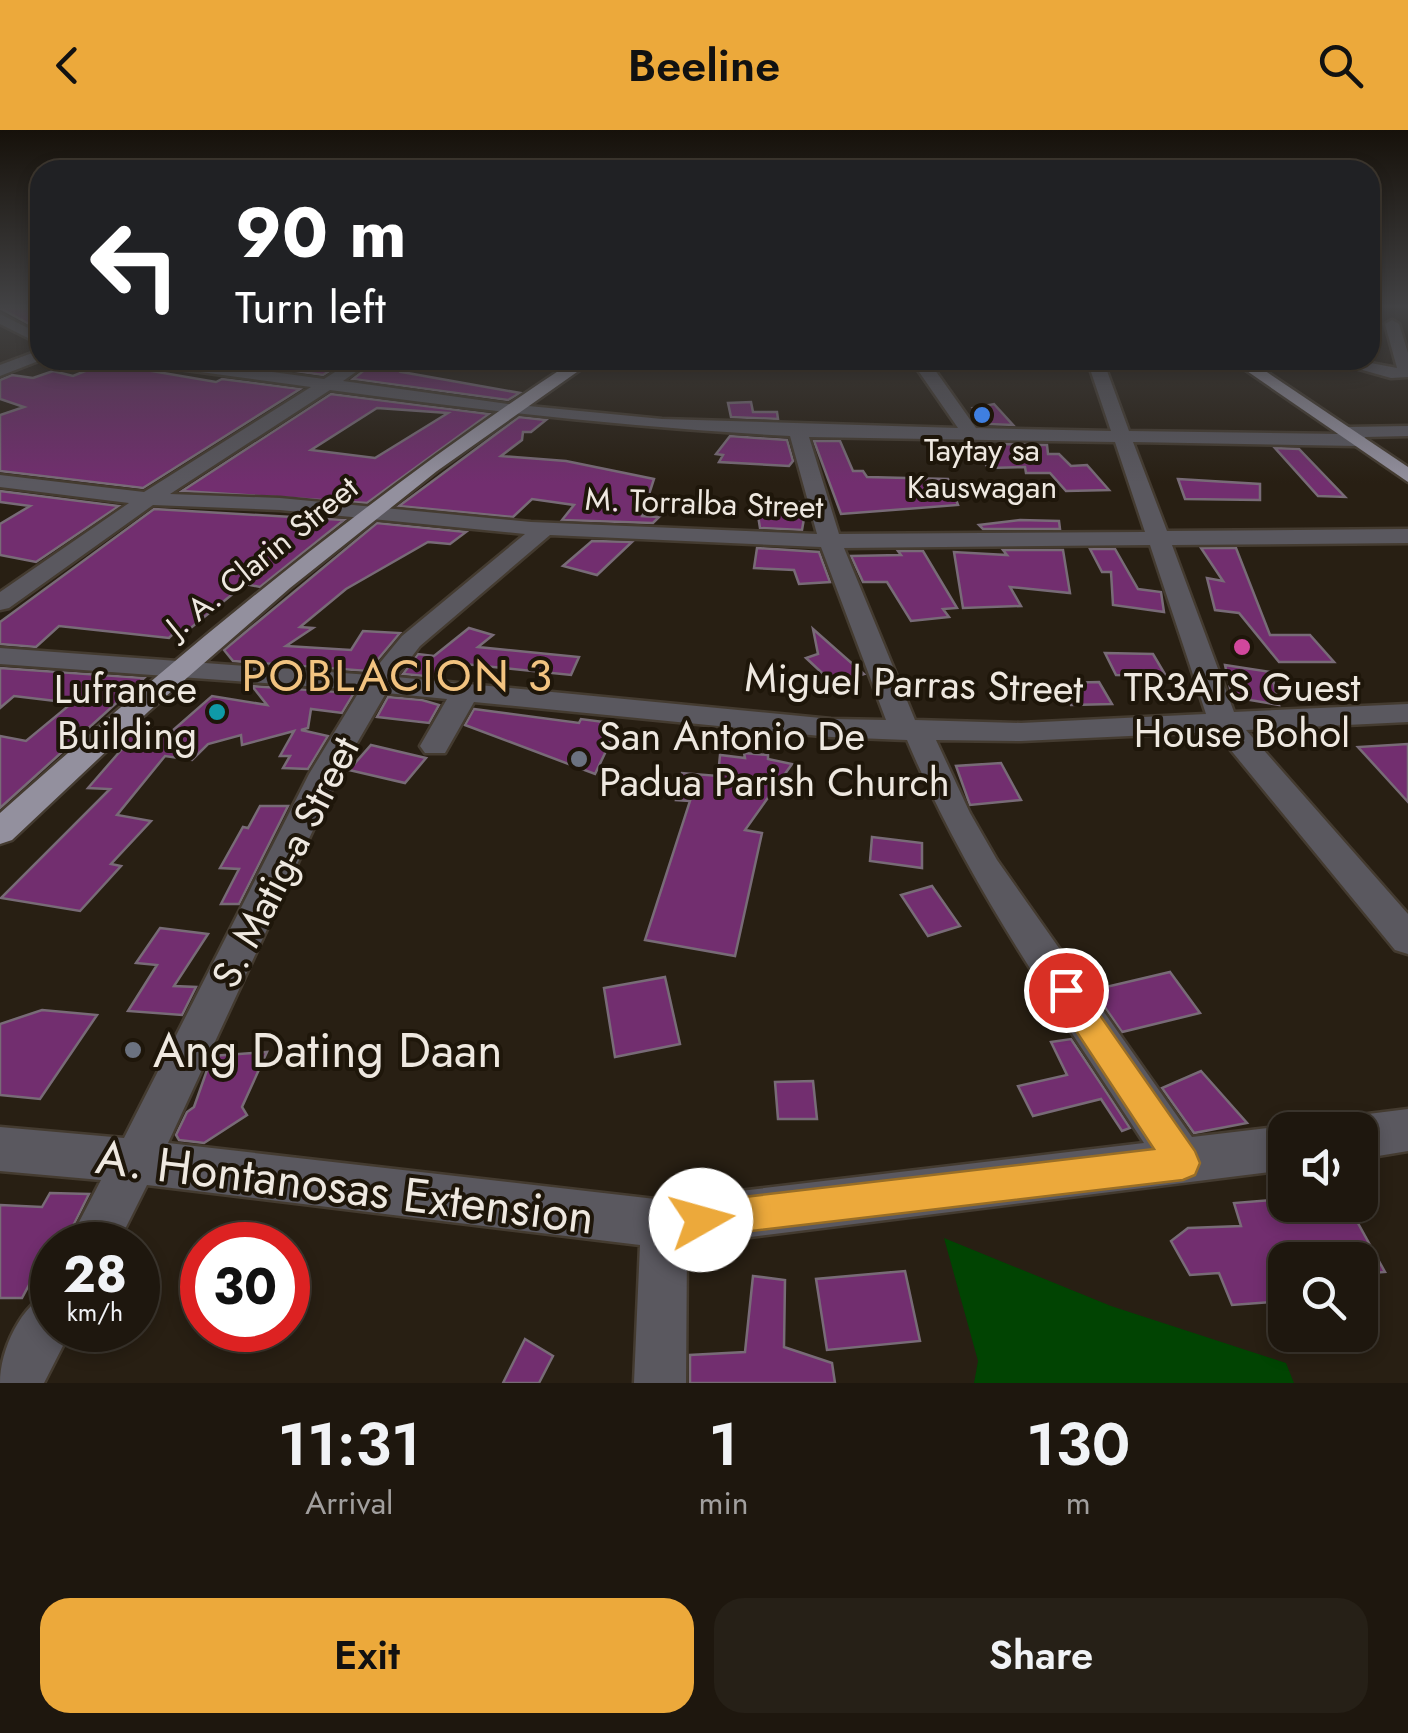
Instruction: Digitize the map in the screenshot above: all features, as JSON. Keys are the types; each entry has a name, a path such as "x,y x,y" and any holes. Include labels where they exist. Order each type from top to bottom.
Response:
{"main road":[{"name":"J. A. Clarin Street","path":"0,832 178,668 366,512 508,409 570,370"},
{"path":"1254,370 1408,476"}],"street":[{"path":"1377,370 1406,373 1404,366"},
{"path":"232,370 508,409 662,424 972,435 1353,436 1408,431"},
{"path":"0,603 148,499 350,370"},
{"path":"928,370 972,435"},
{"path":"1098,370 1224,723 1408,939"},
{"path":"798,431 830,541 893,706 912,731 986,869 1183,1163"},
{"name":"M. Torralba Street","path":"0,481 148,499 280,504 544,529 830,541 1408,536"},
{"name":"S. Matig-a Street","path":"103,1222 324,774 377,685 411,640 544,529"},
{"name":"Miguel Parras Street","path":"0,656 465,692 830,728 1020,732 1408,714"},
{"path":"435,746 465,692"},
{"path":"1378,1134 1408,1130"},
{"name":"A. Hontanosas Extension","path":"0,1149 664,1224 1268,1150"},
{"path":"660,1383 664,1224"},
{"path":"16,1383 33,1352"}],"green space":[{"path":"944,1238 1111,1306 1286,1363 1294,1383 974,1383 978,1361"}],"building":[{"path":"88,370 146,370 216,382 222,379 300,389 143,488 0,471 0,415 24,407 0,399 0,380 12,375 33,378 53,371 73,376"},
{"path":"288,370 331,370 323,375"},
{"path":"364,370 405,370 402,372 520,393 508,400 353,379"},
{"path":"331,394 489,414 367,503 182,491","holes":["377,408 448,413 375,458 311,450"]},
{"path":"751,402 753,412 777,412 778,419 731,417 728,403"},
{"path":"994,404 1013,425 988,424 973,408"},
{"path":"519,417 546,420 531,432 523,432 522,440 501,456 566,461 654,479 642,516 659,517 653,523 562,520 574,505 532,499 513,517 399,506"},
{"path":"730,436 787,440 793,461 789,466 719,462 723,455 716,454"},
{"path":"814,441 840,441 853,471 863,471 867,477 948,479 958,505 841,514"},
{"path":"1005,444 1047,445 1048,454 1059,454 1071,466 1087,465 1109,490 1066,491 1050,473 1026,473 1025,467 988,468 978,451"},
{"path":"1275,448 1299,449 1345,497 1318,496"},
{"path":"1178,479 1260,484 1260,500 1185,499"},
{"path":"0,491 119,506 36,562 0,555 0,524 30,506 0,502"},
{"path":"801,502 805,513 802,530 760,528 756,503"},
{"path":"154,509 344,520 260,587 245,584 187,631 177,630 169,638 59,626 36,647 0,644 0,622"},
{"path":"1059,521 1060,529 983,529 979,525"},
{"path":"377,523 466,532 450,544 428,542 346,589 300,627 313,628 286,646 351,650 363,631 400,633 368,671 233,661 224,650"},
{"path":"592,541 632,542 597,575 563,566"},
{"path":"757,548 819,552 830,582 799,584 794,570 754,568"},
{"path":"1201,548 1236,548 1270,635 1310,635 1334,662 1279,662 1239,613 1215,610 1207,578 1223,581"},
{"path":"1090,549 1115,549 1138,589 1161,592 1164,612 1113,605 1111,572 1102,572"},
{"path":"1003,550 1063,550 1070,593 1010,587 1021,606 963,608 954,552 1007,555"},
{"path":"898,551 923,551 957,608 943,609 949,617 911,621 887,582 863,582 851,556 901,555"},
{"path":"469,628 493,635 478,647 579,657 571,675 446,662 436,677 403,674 418,654 434,656"},
{"path":"813,629 864,674 835,685 806,658 818,654"},
{"path":"1105,653 1153,654 1166,676 1116,675"},
{"path":"1225,665 1271,672 1279,705 1232,697"},
{"path":"0,668 144,678 0,808 0,736 26,741 72,703 14,696 0,708"},
{"path":"1099,682 1112,704 1071,705 1060,683"},
{"path":"252,686 354,693 342,713 311,709 308,728 301,730 328,736 308,769 283,768 290,756 280,756 294,731 242,745 241,735 208,744 192,760 165,756 117,815 151,821 111,864 121,866 80,911 1,898 110,789 88,788 122,749 115,748 138,726 171,732 212,696 267,705"},
{"path":"388,697 439,705 429,723 377,717"},
{"name":"San Antonio De Padua Parish Church","path":"474,709 579,723 581,719 619,724 595,774 465,725"},
{"path":"1408,744 1408,802 1358,747"},
{"path":"371,745 426,758 405,783 349,770"},
{"path":"744,753 768,755 768,759 792,764 745,830 762,833 735,956 645,940 690,801 676,800 682,773 718,776 720,755 745,758"},
{"path":"1001,763 1021,800 970,805 956,766"},
{"path":"260,806 288,806 239,904 221,904 239,869 220,868"},
{"path":"872,837 922,843 922,868 870,861"},
{"path":"932,886 960,926 928,936 901,895"},
{"path":"160,928 208,934 174,986 196,987 182,1015 128,1011 157,965 136,963"},
{"path":"1170,972 1200,1013 1122,1032 1093,990"},
{"path":"665,977 680,1044 615,1057 604,988"},
{"path":"42,1010 97,1015 40,1099 0,1095 0,1024"},
{"path":"1071,1039 1130,1128 1122,1131 1101,1099 1033,1116 1018,1086 1067,1075 1051,1042"},
{"path":"267,1052 242,1107 247,1115 204,1143 179,1140 176,1135 187,1112 194,1107 212,1056"},
{"path":"1201,1071 1247,1123 1194,1133 1162,1088"},
{"path":"813,1081 817,1119 778,1119 775,1082"},
{"path":"50,1193 89,1194 75,1222 30,1222 30,1283 22,1298 0,1298 0,1205 42,1207"},
{"path":"1268,1200 1268,1222 1357,1222 1368,1242 1268,1242 1268,1302 1232,1305 1219,1273 1190,1275 1171,1241 1188,1228 1241,1226 1234,1203"},
{"path":"905,1271 920,1341 827,1350 816,1279"},
{"path":"753,1276 785,1280 784,1347 832,1363 835,1383 690,1383 690,1355 745,1352"},
{"path":"525,1339 553,1356 539,1383 503,1383"}],"place":[{"name":"Taytay sa Kauswagan","path":"982,415"},
{"name":"TR3ATS Guest House Bohol","path":"1242,647"},
{"name":"Lufrance Building","path":"217,712"},
{"name":"San Antonio De Padua Parish Church","path":"579,759"},
{"name":"Ang Dating Daan","path":"133,1050"}],"district":[{"name":"POBLACION 3","path":"398,675"}],"route":[{"path":"701,1220 1183,1163 1066,990"}]}
